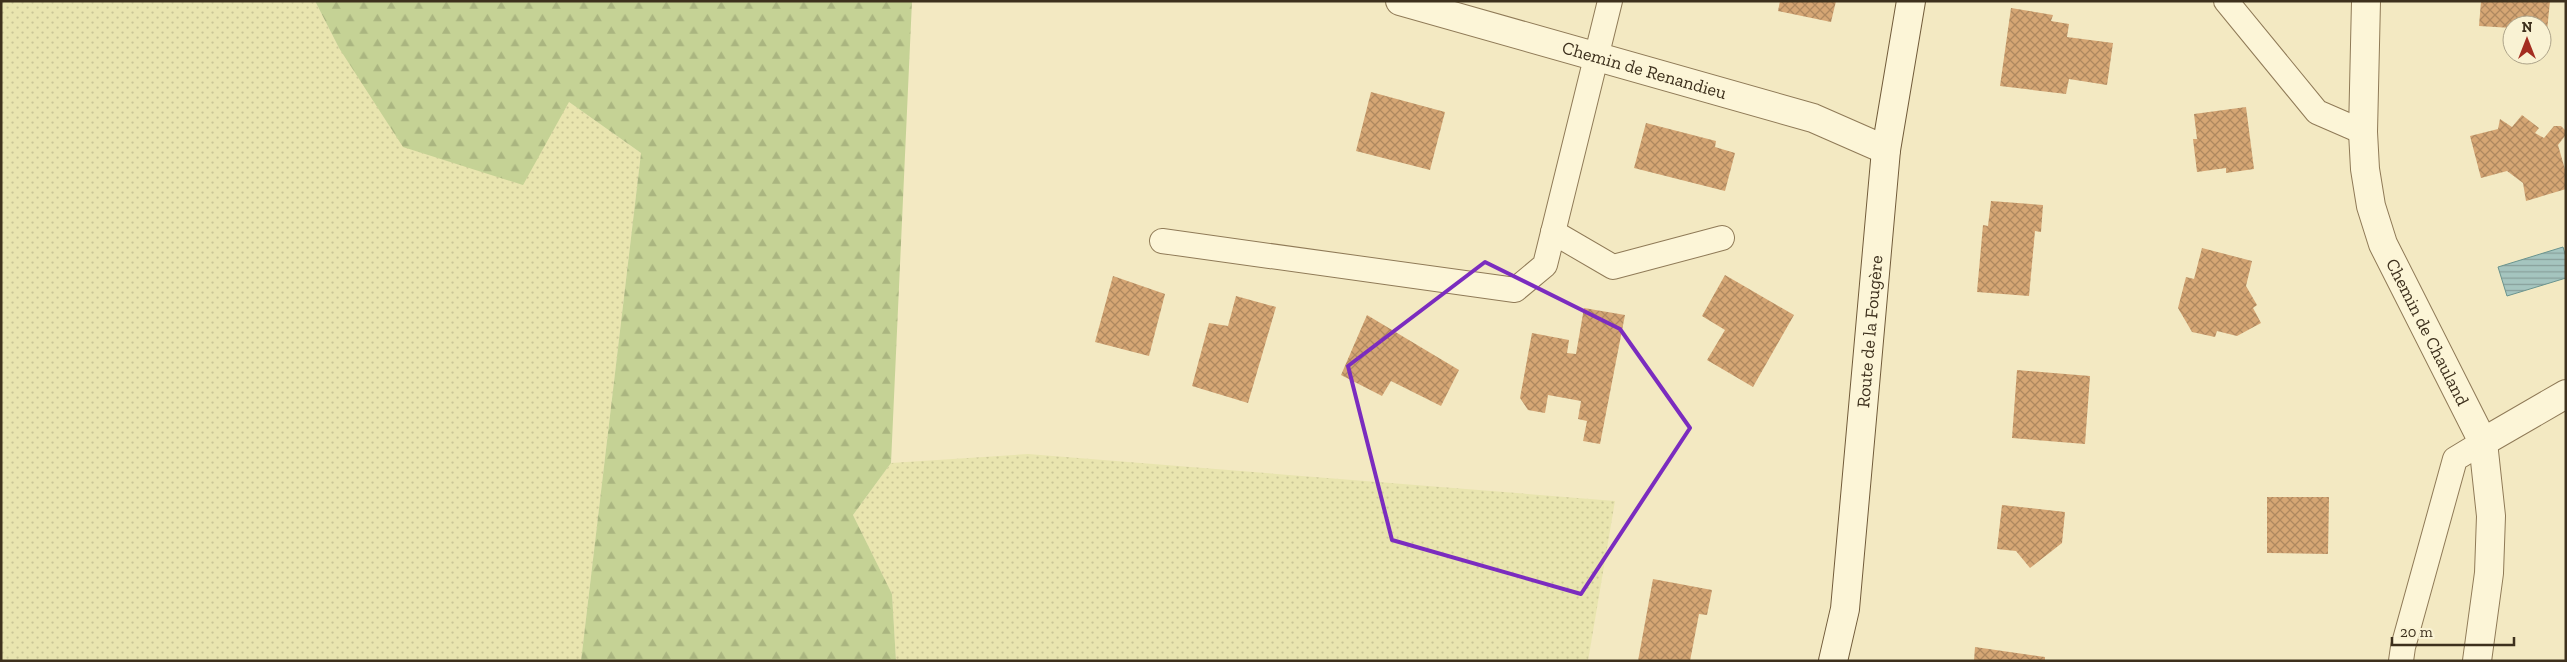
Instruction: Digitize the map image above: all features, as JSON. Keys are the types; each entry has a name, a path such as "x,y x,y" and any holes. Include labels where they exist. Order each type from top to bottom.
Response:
{"street":[{"name":"Chemin de Renandieu","path":"1400,1 1813,118 1886,150"},
{"name":"Route de la Fougère","path":"1833,661 1845,609 1886,150 1911,1"},
{"name":"Chemin de Chauland","path":"2366,1 2363,132 2364,169 2371,206 2383,244 2483,442 2491,516 2488,573 2477,661"},
{"path":"2483,442 2566,394"}],"lane":[{"path":"1162,241 1514,290 1545,265 1610,1"},
{"path":"2226,1 2317,112 2363,132"},
{"path":"1554,232 1613,267 1722,238"},
{"path":"2401,661 2402,647 2455,459 2483,442"}],"highlighted area":[{"path":"1485,262 1620,329 1690,428 1581,594 1392,540 1348,366"}],"shaded area":[{"path":"1,1 315,1 339,48 569,102 641,153 581,661 1,661"},
{"path":"1028,454 1615,501 1588,661 896,661 892,594 853,515 891,463"}],"green space":[{"path":"315,1 912,1 891,463 853,515 892,594 896,661 581,661 641,153 569,102 523,185 403,147 339,48"}],"water":[{"path":"2563,247 2566,257 2566,278 2507,296 2498,267"}],"building":[{"path":"1780,1 1836,1 1831,22 1778,11"},
{"path":"2481,1 2550,1 2549,15 2502,15 2502,27 2479,26"},
{"path":"2011,8 2053,15 2051,21 2069,24 2067,37 2113,43 2107,85 2069,79 2066,94 2000,86"},
{"path":"1371,92 1445,112 1430,170 1356,151"},
{"path":"2246,107 2254,169 2226,173 2226,168 2197,172 2193,139 2197,139 2194,114"},
{"path":"2522,115 2539,128 2535,133 2544,138 2554,126 2561,126 2565,130 2565,136 2558,145 2566,173 2566,189 2526,201 2523,183 2507,171 2481,178 2470,136 2498,129 2500,119 2512,127"},
{"path":"1646,123 1716,141 1715,147 1735,153 1725,191 1634,168"},
{"path":"1991,201 2043,205 2041,232 2035,231 2029,296 1977,292 1983,225 1988,226"},
{"path":"2202,248 2252,261 2246,286 2257,305 2253,308 2261,323 2237,336 2217,331 2215,337 2192,332 2178,308 2186,277 2194,279"},
{"path":"1725,275 1794,315 1753,387 1707,360 1725,330 1702,316"},
{"path":"1113,276 1165,294 1149,356 1095,342"},
{"path":"1236,296 1276,307 1248,403 1192,386 1209,323 1228,326"},
{"path":"1584,308 1625,315 1600,444 1583,441 1587,421 1578,419 1581,401 1548,395 1545,413 1528,410 1520,398 1532,333 1569,340 1567,353 1576,354"},
{"path":"1367,315 1459,370 1441,406 1391,381 1382,396 1341,375"},
{"path":"2017,370 2090,376 2085,444 2012,438"},
{"path":"2267,497 2329,497 2328,554 2267,553"},
{"path":"2002,505 2065,512 2062,543 2030,568 2016,551 1997,549"},
{"path":"1653,579 1712,590 1707,615 1699,614 1690,661 1638,661"},
{"path":"1975,647 2045,657 2045,661 1974,661"}]}
